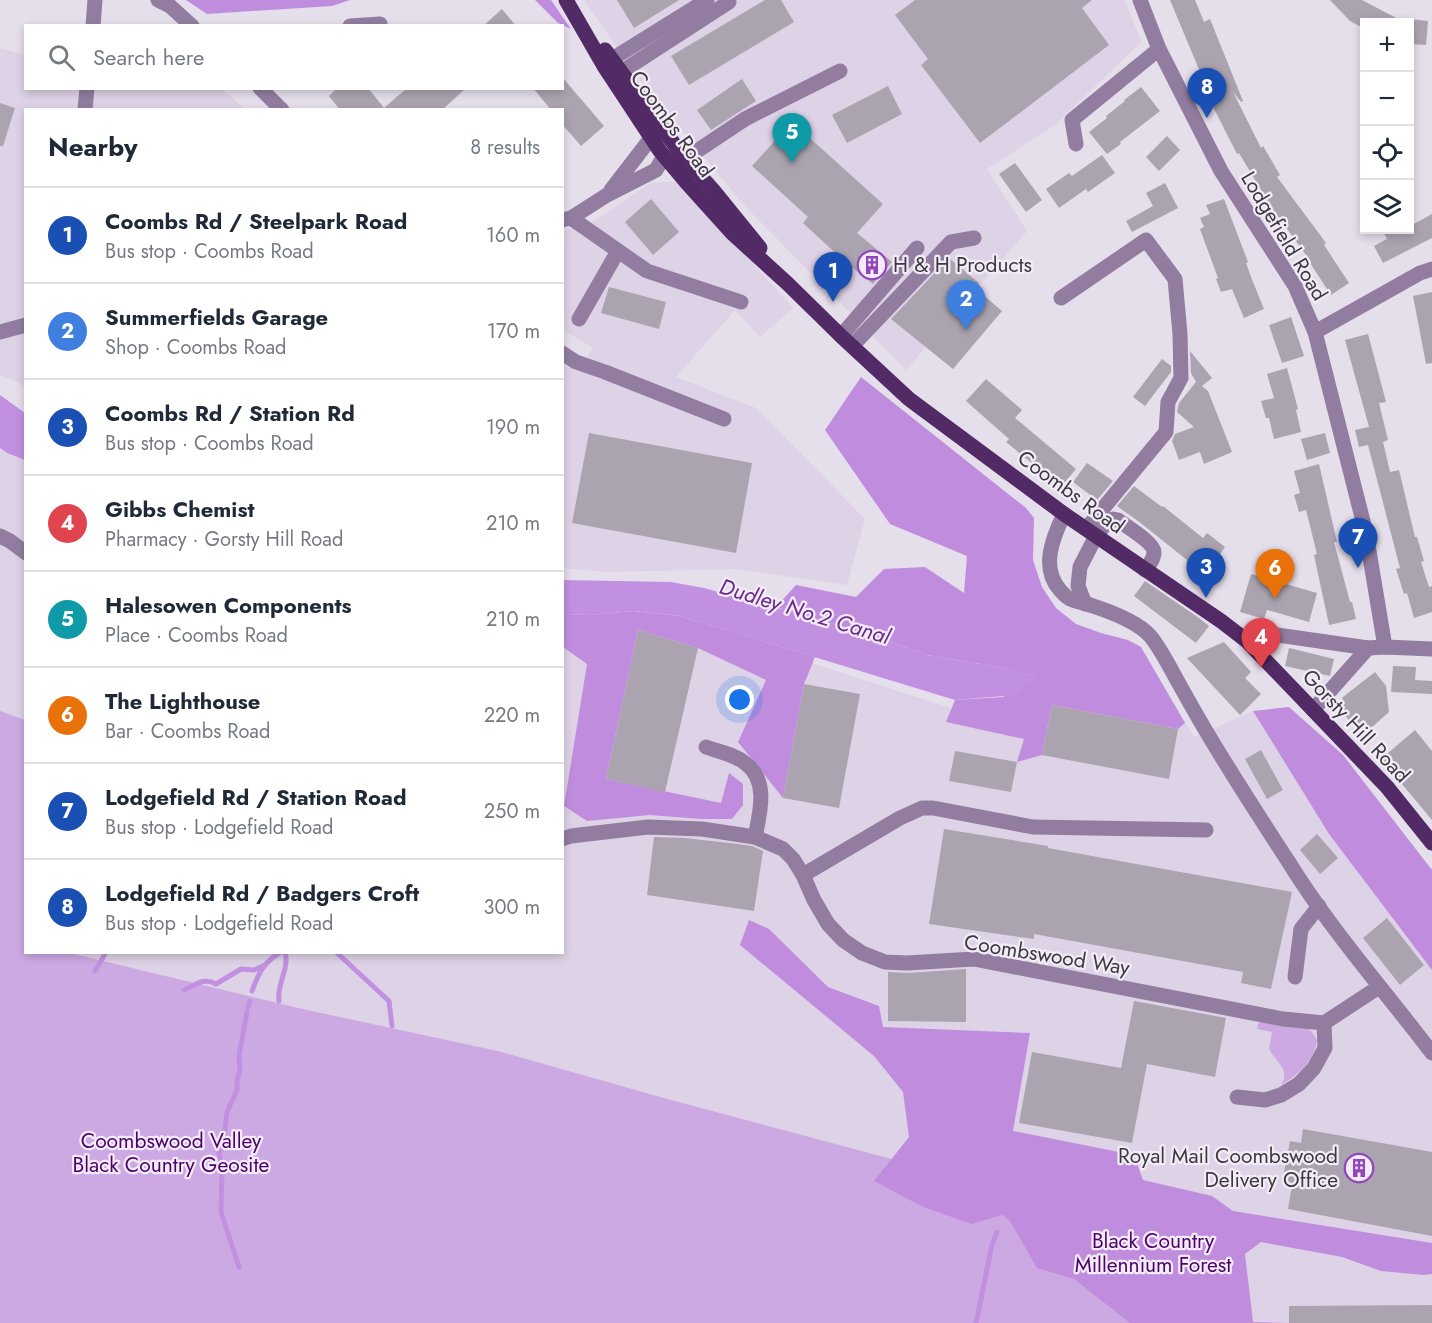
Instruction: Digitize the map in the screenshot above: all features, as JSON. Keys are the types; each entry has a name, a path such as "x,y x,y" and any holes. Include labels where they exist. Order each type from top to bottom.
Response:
{"main road":[{"name":"Coombs Road","path":"566,0 616,65 637,105"},
{"name":"Coombs Road","path":"566,0 604,66 637,105"},
{"path":"637,105 668,151 664,156"},
{"name":"Coombs Road","path":"657,133 713,190 788,284"},
{"name":"Coombs Road","path":"664,156 732,233 909,399 1064,514 1247,641"},
{"name":"Gorsty Hill Road","path":"1247,641 1387,787 1432,843"}],"street":[{"path":"93,24 95,0"},
{"path":"158,0 170,6 190,24"},
{"path":"616,65 707,0"},
{"name":"Lodgefield Road","path":"1140,0 1159,49 1221,171 1295,286 1316,332 1366,533 1385,647"},
{"path":"616,65 729,2"},
{"path":"1076,144 1072,120 1159,49"},
{"path":"685,159 745,119 840,71"},
{"path":"85,108 87,90"},
{"path":"267,90 280,108"},
{"path":"607,195 657,133"},
{"path":"656,171 664,156"},
{"path":"680,175 656,171 607,195 567,219 646,271 741,302"},
{"path":"847,341 951,242 974,238"},
{"path":"1061,298 1146,240 1175,279 1180,334 1181,378 1168,402 1166,432 1091,533 1080,567 1078,586 1085,604"},
{"path":"847,341 917,248"},
{"path":"579,319 618,251"},
{"path":"1316,332 1412,277 1432,269"},
{"path":"0,332 24,326"},
{"path":"564,354 576,362 724,419"},
{"path":"1064,514 1051,549 1049,571 1058,590 1072,602 1085,604 1130,621 1149,634 1212,741 1290,865 1379,987 1432,1053"},
{"path":"1091,533 1108,521 1118,520 1152,545 1153,559 1145,570"},
{"path":"0,536 24,552"},
{"path":"1247,641 1270,634 1368,648 1432,649"},
{"path":"1313,711 1368,648"},
{"path":"706,747 746,763 756,776 761,792 761,809 755,837"},
{"path":"803,875 900,818 922,808 933,808 1033,827 1206,830"},
{"name":"Coombswood Way","path":"564,838 648,827 702,829 755,837 783,849 793,860 828,924 843,940 862,953 885,962 974,959 1283,1019 1324,1023"},
{"path":"1295,977 1301,930 1319,906"},
{"path":"1238,1097 1265,1100 1281,1095 1299,1084 1314,1068 1325,1047 1324,1023 1379,987"}],"shaded area":[{"path":"584,0 1125,0 1141,42 1055,125 987,169 1027,231 906,370 743,204 637,76"},
{"path":"0,48 24,55 24,90 223,90 244,108 24,108 24,387 18,382 0,375"},
{"path":"680,182 793,308 760,337 735,310 676,377 756,408 865,519 847,585 736,569 606,572 564,568 564,365 578,372 593,348 564,331 564,232 598,219 650,183"},
{"path":"0,395 24,412 24,460 0,448"},
{"path":"0,450 24,460 24,720 0,712"},
{"path":"564,580 671,582 704,588 872,635 927,655 1034,675 1034,684 1026,685 1016,695 955,700 680,616 633,611 592,615 564,614"},
{"path":"564,607 664,615 1027,733 1033,693 1150,663 1194,737 1253,711 1329,834 1432,967 1432,1323 1216,1323 899,1161 498,1051 303,1009 74,954 564,954"}],"green space":[{"path":"186,0 350,0 332,6 207,14"},
{"path":"535,0 551,0 571,29 558,23"},
{"path":"861,377 1026,508 1034,518 1033,560 1042,587 1056,608 1076,624 1128,640 1141,647 1185,723 1178,729 1052,705 1042,755 1017,762 1024,739 946,722 955,700 1003,697 1033,675 927,655 872,635 776,607 796,585 856,597 884,569 925,567 964,593 967,556 890,524 825,430"},
{"path":"633,611 680,616 815,657 804,684 783,798 738,742 766,680 698,648 638,630 606,779 721,803 729,773 743,784 743,805 732,819 650,815 587,821 564,806 587,664 564,648 564,614 592,615"},
{"path":"1289,707 1343,755 1432,870 1432,970 1329,834 1253,711"},
{"name":"Coombswood Valley Black Country Geosite","path":"0,711 24,720 24,954 74,954 303,1009 498,1051 899,1161 1216,1323 0,1323"},
{"name":"Black Country Millennium Forest","path":"749,920 769,929 828,987 879,1006 883,1027 1030,1033 1013,1131 1134,1155 1143,1180 1212,1196 1233,1211 1432,1243 1432,1274 1381,1271 1342,1257 1261,1242 1245,1254 1253,1322 1289,1323 1130,1323 1074,1279 1037,1268 1010,1221 1002,1215 972,1224 923,1207 874,1181 909,1137 903,1092 874,1056 740,945"},
{"path":"1261,1022 1304,1026 1317,1040 1309,1061 1281,1085 1284,1079 1283,1070 1269,1049 1272,1032 1257,1029"}],"building":[{"path":"617,0 679,0 634,28"},
{"path":"765,0 781,0 794,22 689,85 671,56"},
{"path":"915,0 1092,0 1082,8 1109,45 980,143 921,65 928,59 895,15"},
{"path":"1170,0 1195,0 1204,22 1210,19 1243,101 1241,102 1233,92 1261,148 1263,146 1280,175 1277,177 1326,243 1324,245 1349,283 1331,295 1311,262 1270,205 1239,153 1237,154 1210,101 1209,94 1223,81 1214,70 1203,79"},
{"path":"1330,0 1362,0 1396,18 1360,18 1360,26 1350,21"},
{"path":"502,9 514,24 485,24"},
{"path":"1414,19 1428,21 1426,45 1414,44"},
{"path":"564,79 604,126 581,146 564,126 564,108 549,108 535,90 564,90"},
{"path":"742,79 756,101 711,130 697,110"},
{"path":"888,86 902,114 847,143 832,115"},
{"path":"1141,87 1160,111 1107,154 1089,132"},
{"path":"335,90 370,90 384,108 338,108 329,96"},
{"path":"405,90 464,90 444,108 384,108"},
{"path":"0,103 15,108 3,146 0,146"},
{"path":"792,122 883,204 857,233 892,262 873,284 845,262 803,223 808,217 752,166"},
{"path":"1167,136 1180,150 1159,171 1146,157"},
{"path":"1102,155 1115,173 1088,192 1086,189 1059,208 1046,189 1069,173 1072,176"},
{"path":"1015,163 1042,200 1026,212 999,174"},
{"path":"1165,183 1178,208 1132,232 1126,221 1153,206 1146,193"},
{"path":"651,199 679,232 653,255 625,222"},
{"path":"1224,199 1264,309 1244,318 1232,289 1221,292 1200,229 1204,227 1200,218 1210,214 1206,205"},
{"path":"1432,214 1432,238 1383,263 1374,246 1387,239 1384,234 1414,234 1414,224"},
{"path":"949,258 979,283 975,288 1002,311 953,369 891,319"},
{"path":"609,287 666,302 659,329 601,313"},
{"path":"1432,292 1432,363 1426,364 1413,296"},
{"path":"1291,317 1304,356 1282,363 1269,325"},
{"path":"1368,334 1386,402 1379,403 1388,440 1383,442 1390,472 1399,470 1415,537 1417,537 1424,561 1421,562 1429,587 1432,586 1432,612 1414,618 1407,593 1404,594 1396,569 1400,568 1368,445 1359,447 1355,430 1369,427 1345,340"},
{"path":"1190,351 1212,378 1202,386 1208,391 1232,452 1204,464 1200,452 1179,460 1172,441 1175,434 1194,427 1177,412 1179,403 1196,382 1191,373"},
{"path":"1162,359 1171,366 1171,372 1145,406 1133,397"},
{"path":"1287,368 1298,409 1296,410 1301,432 1274,439 1269,418 1266,418 1261,401 1274,398 1267,374"},
{"path":"986,379 1022,410 1015,418 1076,469 1061,487 1006,442 1009,439 966,401"},
{"path":"589,433 752,463 736,553 572,523"},
{"path":"1325,433 1330,453 1307,460 1301,439"},
{"path":"1087,463 1113,481 1097,500 1073,482"},
{"path":"1319,464 1337,542 1334,542 1356,619 1329,625 1314,555 1317,554 1306,510 1299,512 1294,495 1300,493 1294,471"},
{"path":"1134,486 1203,538 1207,533 1225,547 1205,576 1117,506"},
{"path":"1251,574 1317,593 1309,622 1267,610 1264,619 1240,612"},
{"path":"1145,581 1209,626 1196,643 1134,596"},
{"path":"638,630 698,648 665,792 606,779"},
{"path":"1224,642 1251,672 1245,678 1261,694 1240,715 1187,658"},
{"path":"1289,648 1334,659 1330,676 1285,666"},
{"path":"1393,666 1416,667 1415,680 1432,681 1432,694 1391,692"},
{"path":"1375,672 1386,686 1389,712 1362,736 1339,708 1343,697"},
{"path":"804,684 860,694 839,808 783,798"},
{"path":"1052,705 1178,729 1169,779 1042,755"},
{"path":"1415,730 1432,751 1432,820 1381,759"},
{"path":"1261,750 1283,790 1267,799 1245,759"},
{"path":"955,751 1017,762 1011,792 949,781"},
{"path":"944,829 1292,892 1271,989 1241,983 1243,972 1034,934 1034,939 929,924"},
{"path":"1317,834 1338,858 1320,874 1300,850"},
{"path":"654,837 738,844 752,846 763,851 754,911 647,895"},
{"path":"1387,918 1424,965 1400,985 1363,938"},
{"path":"966,969 966,1022 888,1021 888,972"},
{"path":"1134,1001 1226,1018 1215,1077 1147,1064 1132,1143 1019,1123 1032,1052 1121,1068"},
{"name":"Royal Mail Coombswood Delivery Office","path":"1303,1129 1432,1152 1432,1236 1288,1209 1292,1185 1282,1183 1290,1141 1301,1143"},
{"path":"1432,1305 1432,1323 1289,1323 1289,1306"}],"waterway":[{"path":"101,961 105,954"},
{"path":"252,991 262,968 278,954"},
{"path":"279,1001 279,989 286,964 285,954"},
{"path":"338,954 389,1001 392,1026"},
{"path":"95,971 99,964"},
{"path":"184,990 207,981 216,984 241,969 254,970 263,966"},
{"path":"248,1007 250,1001"},
{"path":"239,1267 221,1212 222,1167 219,1153 223,1145 227,1112 237,1090 240,1071 239,1056 247,1012"},
{"path":"976,1323 992,1245 997,1232"}],"place":[{"name":"Lodgefield Rd / Badgers Croft","path":"1207,118"},
{"name":"Halesowen Components","path":"792,163"},
{"name":"H & H Products","path":"872,265"},
{"name":"Coombs Rd / Steelpark Road","path":"833,302"},
{"name":"Summerfields Garage","path":"966,330"},
{"name":"Lodgefield Rd / Station Road","path":"1358,568"},
{"name":"Coombs Rd / Station Rd","path":"1206,598"},
{"name":"The Lighthouse","path":"1275,599"},
{"name":"Gibbs Chemist","path":"1261,668"},
{"name":"Royal Mail Coombswood Delivery Office","path":"1359,1168"}],"water label":[{"name":"Dudley No.2 Canal","path":"805,611"}]}
